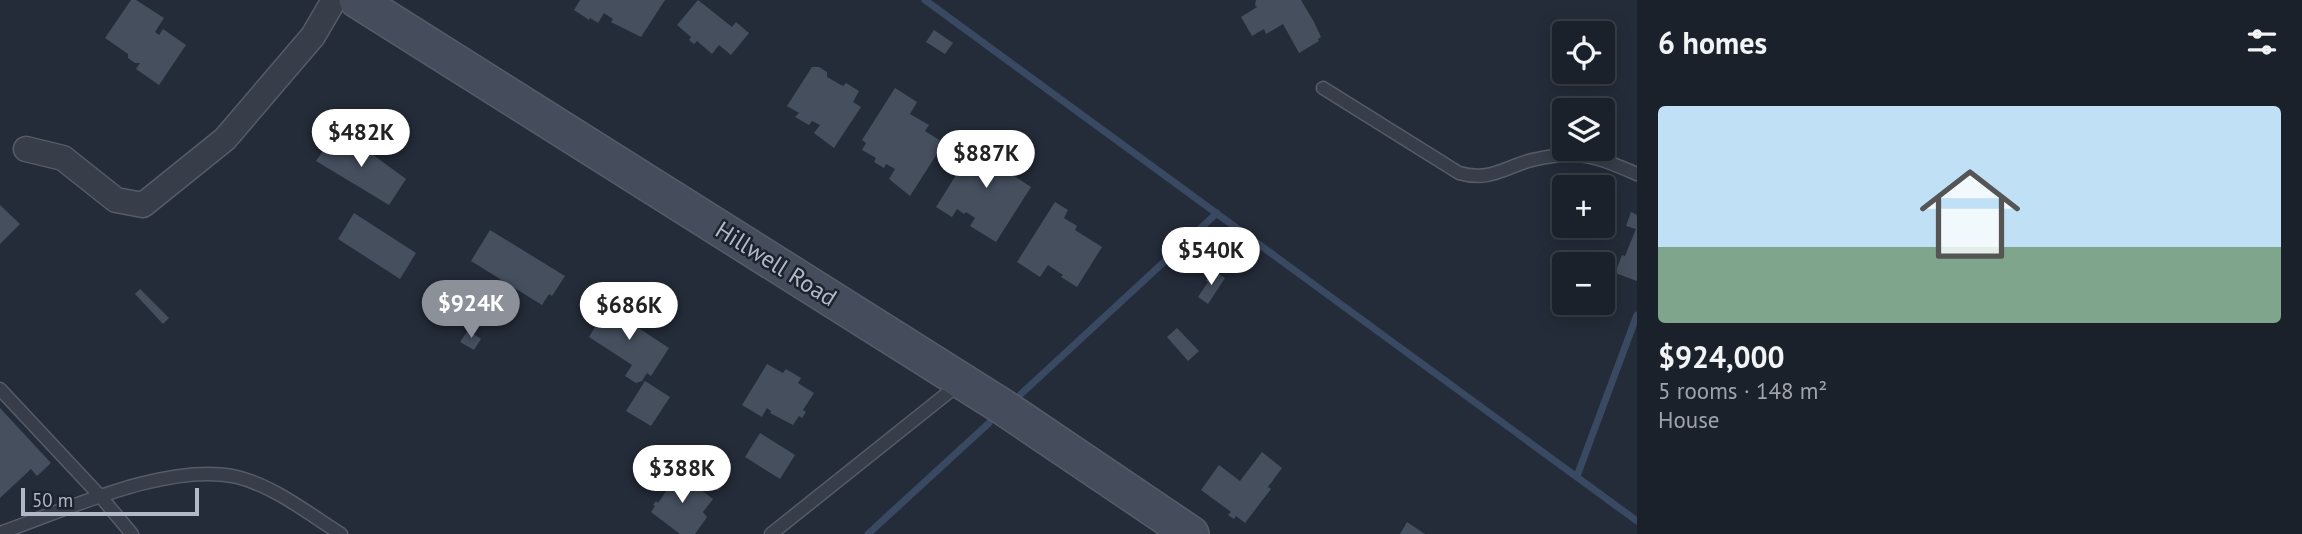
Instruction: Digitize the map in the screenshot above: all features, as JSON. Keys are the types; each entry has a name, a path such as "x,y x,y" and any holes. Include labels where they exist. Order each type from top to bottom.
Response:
{"street":[{"path":"26,149 63,158 116,200 143,205 225,139 313,36 334,0"},
{"name":"Hillwell Road","path":"357,0 962,382 1191,534"}],"lane":[{"path":"1323,88 1459,173 1470,176 1499,174 1530,160 1562,154 1594,156 1637,174"},
{"path":"771,534 962,382"},
{"path":"0,389 102,497 132,534"},
{"path":"0,533 167,476 206,474 237,477 260,485 341,534"}],"building":[{"path":"131,0 136,0 164,18 155,32 159,35 163,29 186,45 159,85 136,69 140,63 128,58 128,54 105,38"},
{"path":"580,0 665,0 641,37 611,22 613,19 604,13 598,23 590,18 589,20 574,10"},
{"path":"698,0 732,27 736,22 749,33 731,55 719,45 712,54 697,41 694,44 689,40 691,37 677,25"},
{"path":"1256,0 1301,0 1321,37 1319,41 1299,53 1283,24 1266,34 1264,29 1252,36 1241,17 1257,7"},
{"path":"934,30 953,43 945,54 926,42"},
{"path":"812,67 819,67 827,72 827,77 843,86 846,83 859,91 853,102 861,107 834,148 814,133 820,125 812,121 809,125 795,117 799,113 787,106"},
{"path":"895,88 917,102 910,114 929,125 925,131 944,143 910,196 889,179 895,169 886,164 884,168 874,162 876,158 862,150 866,143 862,140"},
{"path":"335,133 355,146 357,143 406,179 389,205 316,161"},
{"path":"980,137 1018,163 1011,174 1031,187 996,242 970,226 975,218 966,212 964,214 957,209 952,217 936,207"},
{"path":"1055,202 1068,210 1064,218 1077,226 1075,230 1102,247 1077,287 1048,265 1040,277 1017,262"},
{"path":"0,205 20,224 0,244"},
{"path":"1631,212 1637,215 1637,281 1615,273 1636,229 1626,226"},
{"path":"354,213 416,253 400,279 338,239"},
{"path":"490,230 565,276 552,296 549,294 542,305 471,261"},
{"path":"1213,270 1225,278 1208,304 1198,297"},
{"path":"140,289 169,318 163,324 135,294"},
{"path":"609,300 642,321 637,327 669,348 651,376 647,373 642,381 636,383 625,376 632,365 589,337"},
{"path":"1177,328 1199,351 1188,361 1167,337"},
{"path":"468,330 481,339 474,350 460,342"},
{"path":"767,364 783,373 786,369 801,378 798,383 814,393 803,410 806,412 802,418 799,416 793,425 770,413 767,408 762,417 742,405"},
{"path":"645,381 670,397 651,426 626,411"},
{"path":"0,408 51,463 37,476 31,469 0,498"},
{"path":"760,433 795,455 780,479 745,457"},
{"path":"1262,452 1282,468 1268,487 1271,489 1245,523 1236,516 1234,519 1228,515 1231,512 1201,490 1219,465 1240,481"},
{"path":"713,459 731,474 718,491 699,476"},
{"path":"668,470 677,478 680,474 713,499 703,512 707,517 695,534 680,534 651,512 655,506 653,505 656,501 658,503 669,487 660,480"},
{"path":"1407,522 1425,534 1400,534"}],"waterway":[{"path":"925,0 1637,521"},
{"path":"1021,394 1217,213"},
{"path":"1577,476 1637,315"},
{"path":"868,534 989,423"}]}
